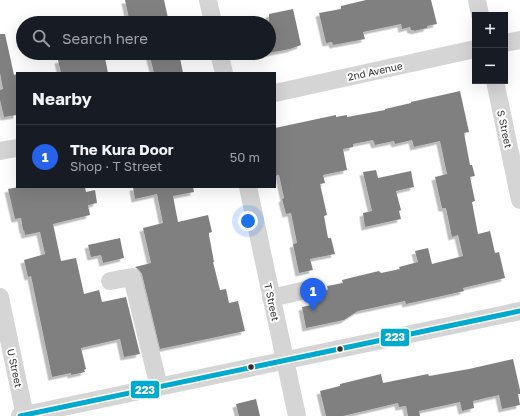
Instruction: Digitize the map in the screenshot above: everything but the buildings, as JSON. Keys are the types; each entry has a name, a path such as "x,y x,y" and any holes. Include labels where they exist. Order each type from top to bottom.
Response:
{"street":[{"path":"208,0 211,16"},
{"path":"477,0 479,12"},
{"path":"508,42 520,40"},
{"name":"2nd Avenue","path":"276,93 472,50"},
{"path":"221,60 224,72"},
{"name":"S Street","path":"496,84 518,182 520,200"},
{"path":"0,151 16,148"},
{"name":"T Street","path":"248,188 297,416"},
{"path":"110,281 132,277 159,387"},
{"path":"271,298 306,290 312,287"},
{"name":"U Street","path":"0,298 23,416"},
{"path":"23,416 520,311"}],"transit line":[{"name":"223","path":"20,416 520,311"}],"place":[{"name":"The Kura Door","path":"313,311"}]}
